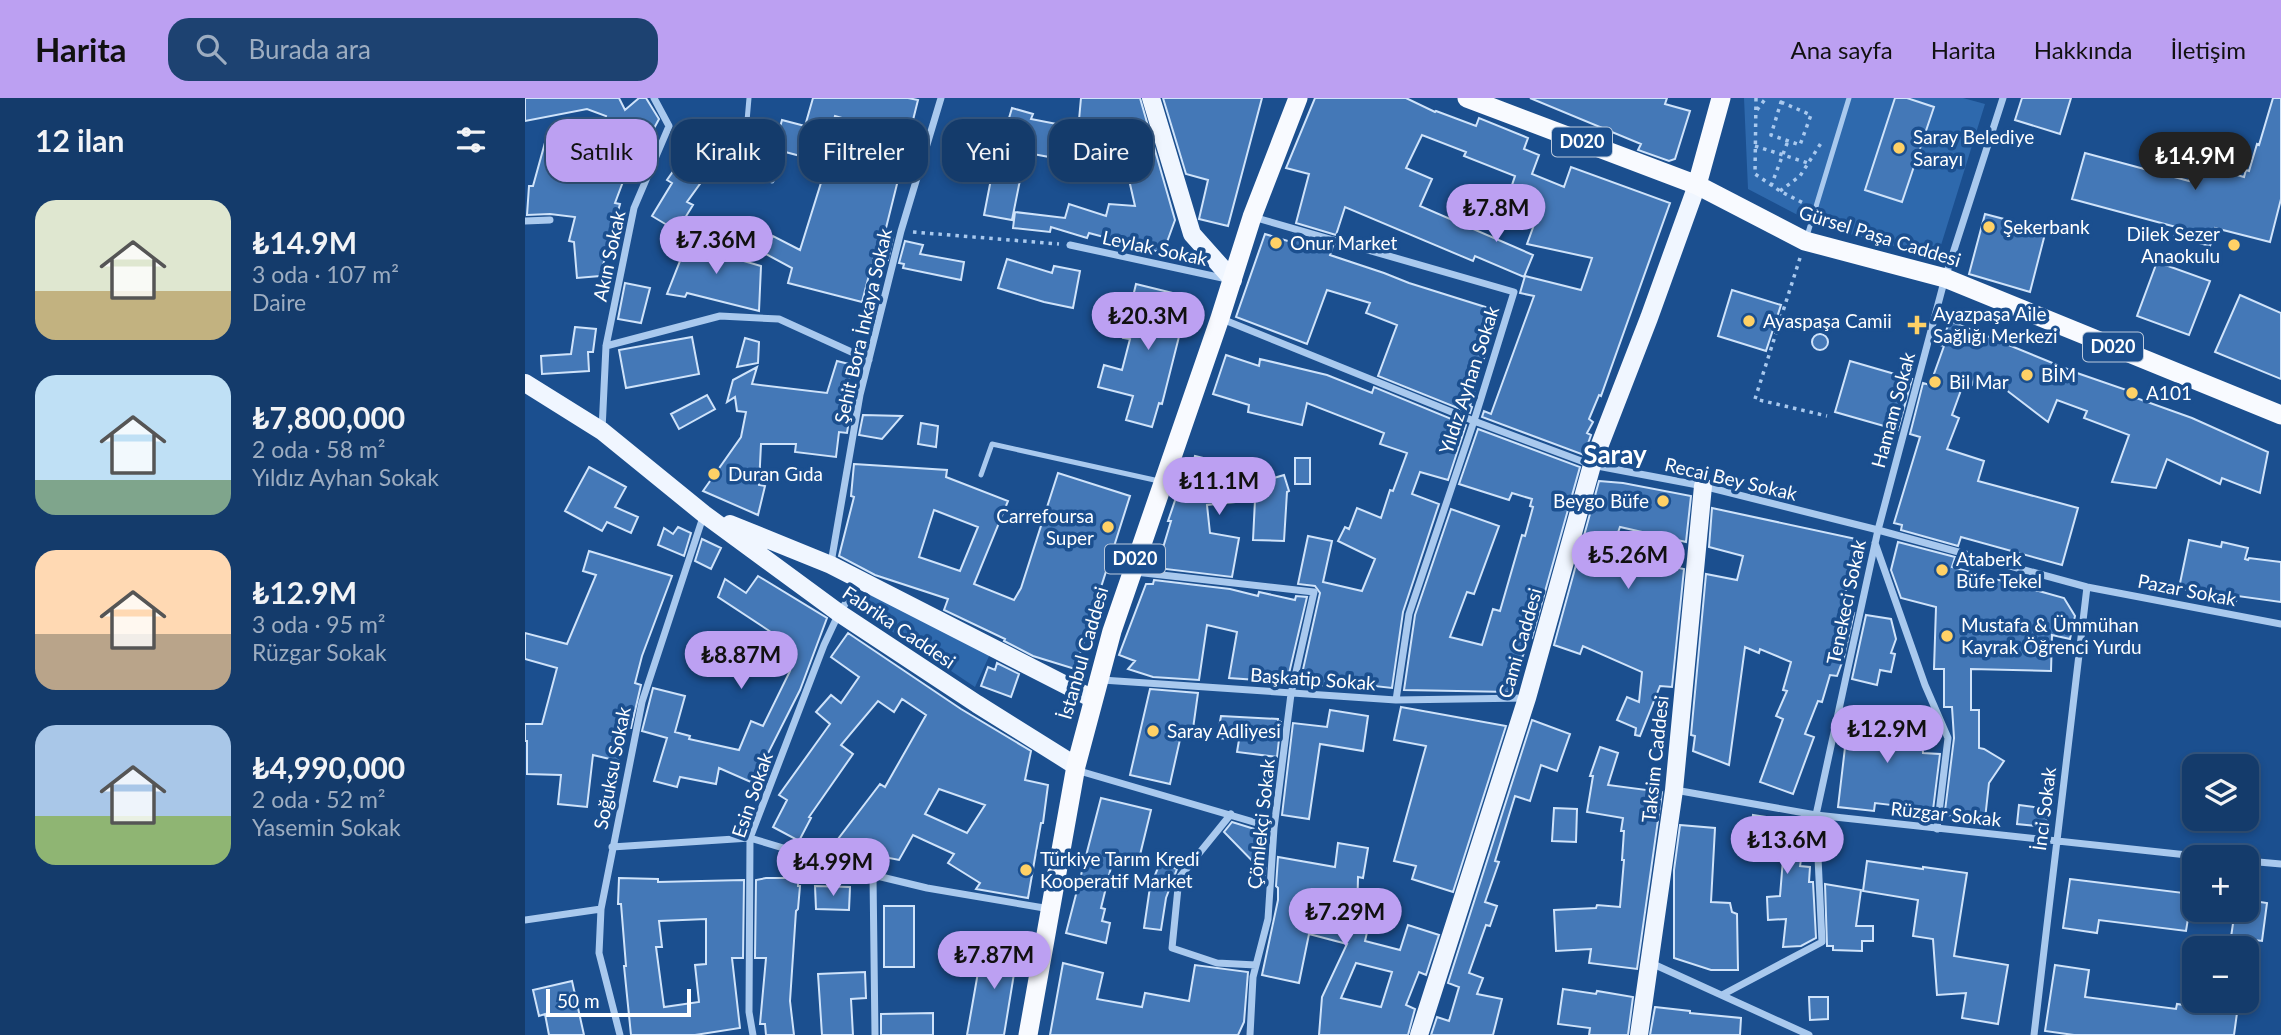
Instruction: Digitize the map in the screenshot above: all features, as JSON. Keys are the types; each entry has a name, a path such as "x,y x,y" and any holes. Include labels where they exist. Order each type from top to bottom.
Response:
{"highway":[{"name":"İstanbul Caddesi","path":"1028,1035 1076,768 1098,679 1131,572 1233,281 1252,217 1298,98"},
{"name":"Gürsel Paşa Caddesi","path":"1467,98 1697,185 1805,241 1945,278 2281,415"},
{"path":"1697,185 1721,98"}],"main road":[{"path":"1151,98 1192,234 1233,281"},
{"name":"Cami Caddesi","path":"1419,1035 1527,698 1592,466 1697,185"},
{"name":"Fabrika Caddesi","path":"525,383 602,431 704,514 839,613 1076,768"},
{"name":"Taksim Caddesi","path":"1639,1035 1674,790 1703,486"},
{"name":"Fabrika Caddesi","path":"704,514 831,565 1093,699"}],"street":[{"name":"Akın Sokak","path":"602,431 606,346 635,208 669,126 654,98"},
{"name":"Şehit Bora İnkaya Sokak","path":"831,565 860,395 901,231 941,98"},
{"name":"Hamam Sokak","path":"1878,530 1945,278 2003,98"},
{"name":"Yıldız Ayhan Sokak","path":"1252,217 1514,292 1409,614 1396,700"},
{"path":"525,221 550,220"},
{"name":"Leylak Sokak","path":"1070,245 1233,281"},
{"path":"606,346 720,316 779,319 869,360"},
{"name":"Recai Bey Sokak","path":"1220,318 1592,466 1703,486 2087,587"},
{"name":"Soğuksu Sokak","path":"620,1035 599,953 601,909 642,702 704,514"},
{"name":"Tenekeci Sokak","path":"1722,995 1822,942 1816,815 1878,530"},
{"path":"1875,542 1925,685 1948,738 1937,828"},
{"name":"Çömlekçi Sokak","path":"1131,572 1314,592 1291,694 1274,828 1268,919 1253,977 1250,1035"},
{"name":"Esin Sokak","path":"753,1035 749,1012 750,838 824,645 839,613 861,582"},
{"name":"Pazar Sokak","path":"2087,587 2281,624"},
{"name":"İnci Sokak","path":"2033,1035 2087,587"},
{"name":"Başkatip Sokak","path":"1098,679 1396,700 1527,698"},
{"path":"1076,768 1274,828"},
{"name":"Rüzgar Sokak","path":"1674,790 1816,815 2182,855"},
{"path":"1231,814 1179,878 1172,948 1216,962 1256,965"},
{"path":"612,847 750,838 873,875 927,888 1052,910"},
{"path":"2259,862 2281,864"},
{"path":"873,875 875,1035"},
{"path":"525,920 601,909"},
{"path":"1649,962 1809,1035"}],"lane":[{"path":"747,119 749,98"},
{"path":"1805,241 1849,98"},
{"path":"981,475 992,444 1163,481"}],"path":[{"path":"1756,98 1755,174 1771,186 1815,209"},
{"path":"1756,112 1766,98"},
{"path":"1781,102 1811,116 1800,145 1787,141 1771,135 1781,102"},
{"path":"1780,191 1800,176 1827,134"},
{"path":"1771,186 1787,141"},
{"path":"1755,146 1808,163"},
{"path":"901,231 1070,245"},
{"path":"1805,241 1755,399 1827,416"}],"shaded area":[{"path":"1744,98 1963,98 1985,104 1937,258 1817,225 1748,189"},
{"path":"866,593 943,628 990,654 975,687 857,608"}],"building":[{"path":"525,98 619,98 625,110 639,98 646,98 659,119 657,123 657,119 605,119 606,116 587,109 525,121"},
{"path":"813,98 918,100 913,119 846,119 835,116 834,119 807,119"},
{"path":"1081,98 1140,98 1146,119 1079,119"},
{"path":"1163,98 1262,98 1228,226 1199,219 1208,180 1186,174"},
{"path":"1315,98 1406,98 1435,112 1476,126 1479,118 1528,138 1524,149 1539,155 1532,174 1564,187 1571,167 1670,203 1601,396 1599,395 1589,419 1593,422 1587,433 1591,435 1584,455 1482,417 1484,411 1491,414 1534,296 1520,293 1525,276 1581,290 1592,258 1527,244 1543,200 1511,188 1515,176 1464,156 1466,152 1422,135 1406,168 1432,179 1420,206 1533,255 1524,277 1475,256 1473,261 1345,207 1336,235 1296,223 1309,174 1286,168"},
{"path":"1530,98 1667,98 1665,104 1690,111 1675,159 1669,161 1638,150 1641,144"},
{"name":"Saray Belediye Sarayı","path":"1895,98 1907,98 1934,107 1902,202 1865,190"},
{"path":"2022,98 2071,98 2060,134 2015,120"},
{"path":"2273,98 2281,98 2281,199 2270,242 2215,228 2210,246 2174,236 2176,227 2072,199 2085,153 2189,181 2194,163 2244,177 2246,170 2249,171 2257,144 2259,145"},
{"path":"1012,108 1033,114 1031,119 1009,119"},
{"path":"1035,120 1049,122 1049,157 1035,154"},
{"path":"785,121 799,124 799,156 785,152"},
{"path":"546,139 546,182 623,182 615,203 620,204 600,276 577,278 574,242 569,241 575,217 527,215 529,186 533,186"},
{"path":"1153,143 1175,220 1163,253 1089,233 1087,238 1051,227 1050,232 1013,228 1015,212 1065,218 1069,204 1106,216 1109,204 1135,206 1130,182 1153,182"},
{"path":"671,174 671,182 701,182 687,202 693,205 677,231 652,216 672,183 667,180"},
{"path":"821,182 898,182 884,236 893,238 888,260 874,256 862,302 788,283 792,268 764,253 773,236 800,250"},
{"path":"990,182 1020,182 1012,220 984,215"},
{"path":"1985,214 2046,230 2030,292 1969,274"},
{"path":"693,228 708,237 702,249 761,266 759,311 687,293 685,297 667,294"},
{"path":"1265,234 1291,242 1293,235 1333,246 1330,255 1498,311 1470,413 1378,376 1397,325 1366,313 1370,303 1327,290 1307,344 1236,317"},
{"path":"905,241 923,245 920,254 964,262 961,280 903,268 904,264 899,263"},
{"path":"1007,259 1052,273 1054,266 1080,271 1073,308 998,288"},
{"path":"2157,262 2210,281 2189,335 2137,316"},
{"path":"625,283 650,288 641,323 618,319"},
{"path":"1136,284 1189,297 1162,404 1159,403 1152,427 1126,420 1133,396 1098,387 1104,365 1122,370 1130,339 1123,338"},
{"name":"Ayaspaşa Camii","path":"1732,290 1781,305 1766,351 1718,336"},
{"path":"2240,295 2281,313 2281,379 2215,352"},
{"path":"1950,321 2077,373 2138,394 2136,398 2192,418 2268,452 2260,493 2222,478 2220,484 2167,459 2156,488 2112,482 2129,435 2084,418 2087,411 2057,400 2048,422 2005,389 1975,376 1972,385 1964,382 1952,415 1959,418 1947,449 1984,461 1978,481 2078,508 2062,565 1961,537 1958,546 1901,530 1902,525 1894,523 1920,437 1910,434 1923,383 1930,385 1944,346 1940,345"},
{"path":"575,327 596,329 593,352 588,352 589,371 542,374 541,356 571,354"},
{"path":"1820,334 1826,336 1826,348 1820,350 1814,348 1812,342 1814,336"},
{"path":"692,337 699,374 626,388 619,350"},
{"path":"745,338 759,342 758,363 737,367"},
{"path":"1226,355 1259,366 1260,359 1327,375 1372,393 1374,387 1466,425 1448,480 1420,472 1412,494 1439,504 1403,612 1392,688 1339,682 1339,687 1300,683 1320,593 1315,586 1298,584 1308,536 1332,541 1323,582 1362,591 1375,559 1338,541 1345,527 1349,529 1357,508 1381,518 1407,453 1380,444 1384,433 1307,403 1302,425 1248,412 1249,405 1213,394"},
{"path":"837,361 853,365 841,414 850,414 847,433 839,432 836,457 795,452 796,444 761,444 759,485 765,486 758,515 703,491 741,437 746,412 737,411 735,397 727,402 733,380 757,367 752,384 827,393"},
{"path":"1850,361 1912,379 1898,430 1835,412"},
{"path":"707,395 715,409 679,429 671,414"},
{"path":"863,415 902,416 882,439 859,435"},
{"path":"921,423 938,426 936,447 918,444"},
{"path":"1478,429 1580,467 1532,638 1529,637 1511,692 1404,690 1415,615 1451,509 1499,526 1474,594 1467,592 1450,637 1482,645 1493,609 1500,611 1522,535 1525,536 1533,507 1530,506 1532,499 1512,493 1509,500 1459,484"},
{"path":"1195,456 1224,463 1248,460 1250,485 1284,475 1289,491 1284,541 1253,540 1255,500 1207,505 1210,533 1239,538 1232,577 1157,568 1171,521 1168,521 1181,483 1188,483"},
{"path":"1295,458 1310,458 1310,484 1295,484"},
{"path":"854,464 947,470 946,477 1008,501 974,584 1014,600 1021,588 1058,473 1130,496 1075,669 1033,656 1004,641 1005,639 944,610 948,599 875,575 839,556 854,497 851,496","holes":["934,510 978,527 960,571 919,557"]},
{"path":"589,467 626,487 615,507 638,517 631,533 607,522 602,531 565,511"},
{"path":"1599,481 1691,496 1686,542 1620,527 1610,554 1684,569 1672,687 1660,686 1640,736 1635,735 1636,728 1617,720 1627,697 1639,702 1642,672 1583,646 1580,654 1554,645"},
{"path":"1712,508 1856,539 1842,611 1854,613 1844,657 1837,676 1830,675 1822,702 1818,701 1805,734 1814,737 1793,794 1760,782 1783,719 1776,716 1787,691 1783,690 1791,662 1760,649 1759,653 1745,647 1729,765 1693,751 1695,736 1691,735 1706,574 1737,580 1743,556 1709,547"},
{"path":"678,527 691,533 684,556 658,545 664,528 673,534"},
{"path":"702,539 721,548 711,569 695,561"},
{"path":"2189,540 2221,547 2222,542 2248,548 2245,559 2281,562 2281,602 2238,596 2236,601 2179,588"},
{"path":"1898,542 1955,557 1952,567 2064,598 2075,616 2070,639 2052,635 2051,671 1971,669 1971,710 1979,710 1979,748 2004,761 1989,783 1985,819 1948,815 1945,811 1954,738 1952,707 1944,707 1944,669 1934,669 1936,607 1901,598 1891,570"},
{"path":"589,551 672,576 642,656 635,683 641,685 631,728 627,728 618,761 593,755 587,807 558,804 561,775 527,774 525,724 542,724 557,668 525,659 525,633 567,644 596,575 583,571"},
{"path":"758,576 827,618 800,690 753,783 719,768 716,784 680,777 677,787 654,781 667,738 642,731 653,688 685,696 675,732 690,736 689,739 739,750 751,721 763,726 790,671 769,660 780,638 718,597 725,579 746,593"},
{"path":"1154,580 1230,589 1258,596 1259,592 1295,600 1296,596 1307,597 1287,682 1229,678 1237,632 1207,625 1199,680 1153,677 1128,669 1135,661 1119,655 1146,584 1153,584"},
{"path":"1866,615 1891,619 1896,639 1891,653 1895,654 1891,672 1880,670 1877,685 1852,679"},
{"path":"848,633 961,709 1031,751 1025,780 1048,785 1028,898 976,889 980,883 948,863 954,854 913,835 899,860 835,843 880,784 885,787 926,715 902,699 894,712 878,701 841,745 853,754 809,817 811,818 799,841 773,827 787,800 779,795 830,724 816,712 831,695 841,703 859,677 831,657","holes":["939,789 985,805 967,833 925,814"]},
{"path":"997,663 1019,674 1011,697 981,686 988,667 995,670"},
{"path":"1150,689 1198,693 1192,736 1181,735 1170,784 1130,775"},
{"path":"1401,707 1506,726 1453,892 1412,879 1416,866 1394,861 1426,746 1394,740"},
{"path":"1330,710 1368,716 1363,751 1320,744 1309,819 1282,815 1293,723 1327,727"},
{"path":"1221,716 1278,719 1281,722 1277,757 1237,752 1239,740 1217,738"},
{"path":"1920,716 1923,753 1940,754 1933,810 1875,803 1874,811 1838,807 1846,739 1842,739 1843,722"},
{"path":"1532,720 1570,734 1557,771 1541,765 1530,801 1515,796 1495,861 1499,862 1485,902 1497,906 1490,926 1486,925 1469,973 1483,978 1477,994 1502,999 1493,1035 1431,1035 1437,1017 1449,1021 1459,987 1448,983"},
{"path":"1600,747 1618,753 1608,785 1662,792 1637,969 1589,963 1591,949 1556,951 1554,910 1596,908 1597,905 1620,907 1624,860 1624,831 1621,831 1623,818 1587,812 1593,776 1590,776"},
{"path":"1101,798 1151,810 1139,859 1114,855 1101,908 1105,909 1102,921 1110,923 1106,943 1066,933"},
{"path":"2019,805 2048,809 2046,827 2017,824"},
{"path":"1554,808 1577,809 1576,842 1552,841"},
{"path":"1753,815 1807,823 1800,866 1810,867 1809,882 1813,882 1816,938 1801,946 1783,947 1786,919 1768,920 1767,897 1780,896 1783,859 1747,854"},
{"path":"1232,822 1261,831 1262,855 1266,855 1265,874 1224,832"},
{"path":"1680,825 1715,828 1711,902 1730,903 1732,912 1737,914 1738,970 1711,970 1674,958 1674,870"},
{"path":"1338,843 1368,848 1363,878 1358,877 1357,921 1369,924 1365,941 1400,950 1408,925 1439,935 1426,975 1419,972 1406,1005 1415,1009 1408,1035 1319,1035 1322,997 1347,944 1309,934 1299,983 1262,975 1278,900 1278,857 1335,867","holes":["1356,963 1392,972 1381,1007 1341,998"]},
{"path":"1867,861 1967,873 1954,956 2008,965 1998,1024 1962,1018 1966,993 1937,995 1933,939 1913,936 1918,900 1863,891"},
{"path":"1160,863 1177,869 1166,898 1161,930 1144,928 1150,887"},
{"path":"619,878 658,879 658,882 744,880 743,958 732,958 740,1028 695,1035 631,1035 621,904 618,904","holes":["706,919 706,964 695,965 699,1002 664,1007 656,947 662,947 659,921"]},
{"path":"798,878 800,886 790,1001 794,1035 766,1035 765,1024 760,1024 766,958 755,958 756,880"},
{"path":"2070,879 2182,893 2182,922 2187,922 2186,931 2099,920 2097,933 2063,928"},
{"path":"1825,884 1861,890 1856,926 1873,926 1873,941 1862,941 1862,951 1833,950 1833,946 1827,946"},
{"path":"815,886 850,887 849,910 816,909"},
{"path":"2259,902 2267,903 2262,941 2259,941 2259,936 2231,936 2233,922 2259,922"},
{"path":"884,906 914,906 914,967 884,967"},
{"path":"994,939 1019,943 1004,1035 967,1035 980,961 990,963"},
{"path":"1063,963 1103,973 1097,999 1142,1007 1145,993 1189,1001 1195,965 1248,972 1244,1022 1238,1035 1050,1035"},
{"path":"2055,965 2089,970 2085,997 2176,1009 2177,1004 2182,1005 2182,1013 2237,1013 2234,1035 2074,1035 2045,1031"},
{"path":"865,972 866,998 851,999 853,1035 822,1035 818,974"},
{"path":"572,981 584,1035 549,1035 545,1014 539,1016 533,990"},
{"path":"1563,989 1633,997 1628,1035 1589,1035 1590,1028 1558,1024"},
{"path":"1809,997 1828,997 1828,1019 1810,1020"},
{"path":"1655,1007 1741,1018 1740,1035 1650,1035"},
{"path":"933,1013 933,1035 881,1035 881,1014"}],"place":[{"name":"Saray Belediye Sarayı","path":"1899,148"},
{"name":"Şekerbank","path":"1989,227"},
{"name":"Onur Market","path":"1276,243"},
{"name":"Dilek Sezer Anaokulu","path":"2234,245"},
{"name":"Ayaspaşa Camii","path":"1749,321"},
{"name":"Ayazpaşa Aile Sağlığı Merkezi","path":"1917,325"},
{"name":"BİM","path":"2027,375"},
{"name":"Bil Mar","path":"1935,382"},
{"name":"A101","path":"2132,393"},
{"name":"Duran Gıda","path":"714,474"},
{"name":"Beygo Büfe","path":"1663,501"},
{"name":"Carrefoursa Super","path":"1108,527"},
{"name":"Ataberk Büfe Tekel","path":"1942,570"},
{"name":"Mustafa & Ümmühan Kayrak Öğrenci Yurdu","path":"1947,636"},
{"name":"Saray Adliyesi","path":"1153,731"},
{"name":"Türkiye Tarım Kredi Kooperatif Market","path":"1026,870"}],"district":[{"name":"Saray","path":"1615,455"}]}
